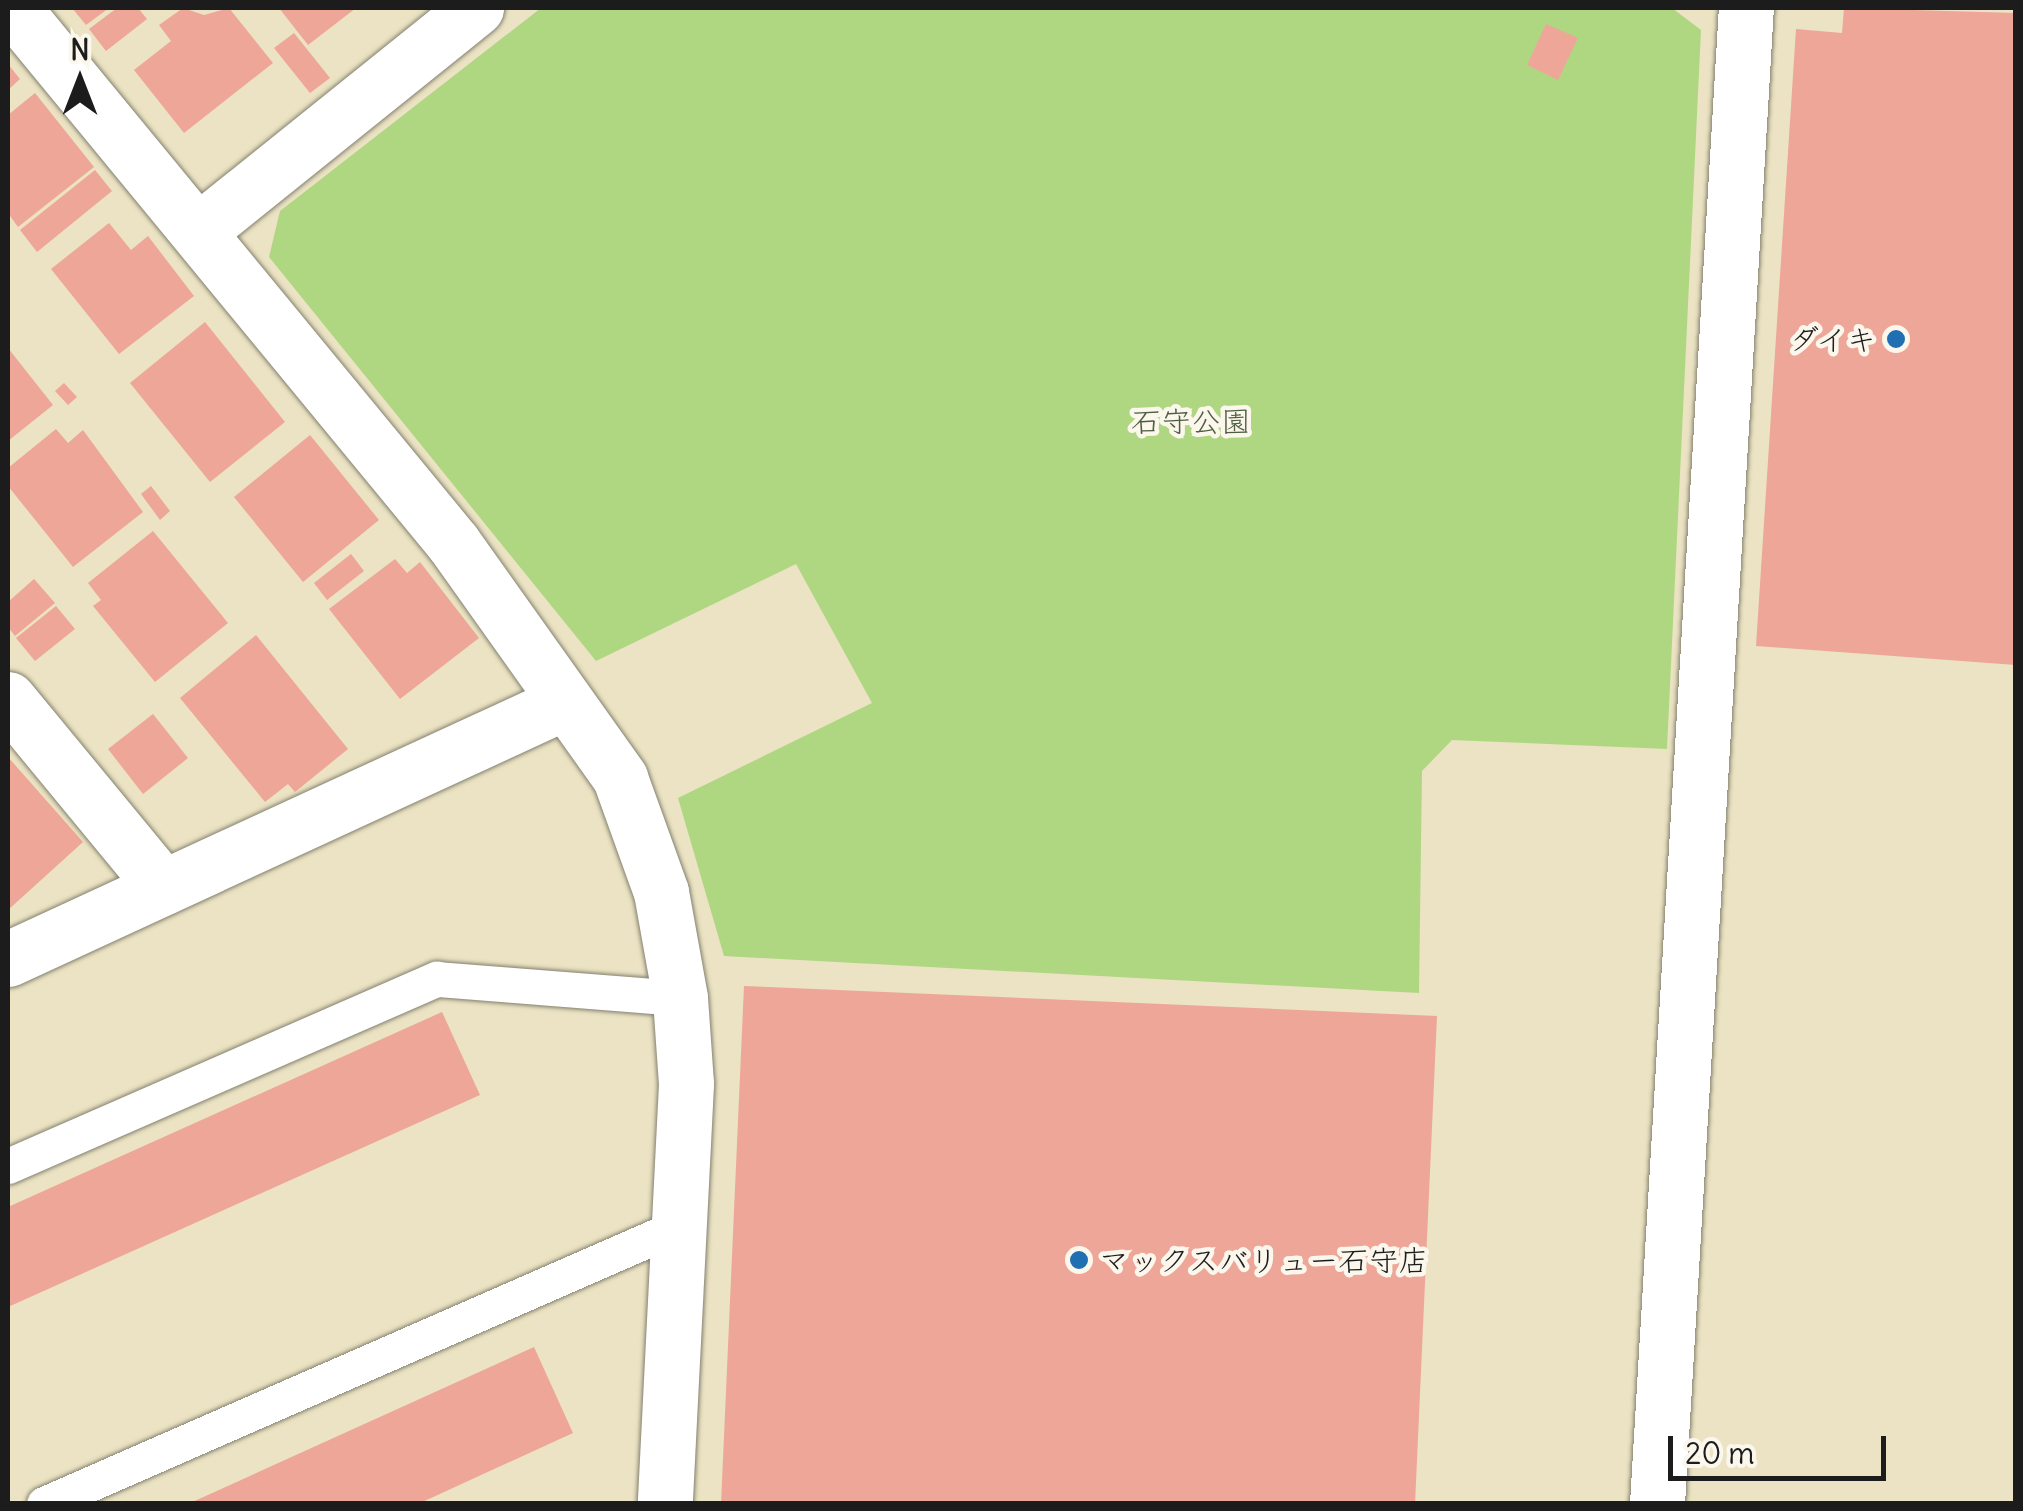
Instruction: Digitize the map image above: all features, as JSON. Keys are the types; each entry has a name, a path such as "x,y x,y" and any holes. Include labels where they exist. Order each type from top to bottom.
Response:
{"street":[{"path":"13,8 201,229 454,544 563,703 620,778 661,892 680,998 686,1084 665,1504"},
{"path":"201,229 476,8"},
{"path":"1657,1504 1746,8"},
{"path":"8,699 163,887"},
{"path":"8,959 563,703"}],"lane":[{"path":"8,1166 437,979 680,998"},
{"path":"44,1504 679,1226"}],"green space":[{"name":"石守公園","path":"541,8 1672,8 1701,30 1667,749 1452,740 1422,771 1419,993 724,956 678,798 872,703 796,564 596,661 269,257 280,211"}],"building":[{"path":"72,8 109,8 86,25"},
{"path":"117,8 138,8 147,19 106,51 89,29"},
{"path":"183,8 204,15 229,8 273,63 184,133 134,70 171,41 159,25"},
{"path":"279,8 356,8 308,45"},
{"name":"ダイキ","path":"1844,8 2016,13 2016,665 1756,646 1796,29 1842,33"},
{"path":"1546,24 1578,38 1558,80 1527,65"},
{"path":"294,33 330,78 310,93 274,48"},
{"path":"8,64 20,79 8,90"},
{"path":"35,93 94,167 18,227 8,213 8,115"},
{"path":"95,170 112,191 37,252 20,230"},
{"path":"109,223 131,250 148,236 194,296 119,354 51,269"},
{"path":"205,322 285,422 210,482 130,383"},
{"path":"8,348 53,405 8,441"},
{"path":"64,383 77,397 68,405 55,391"},
{"path":"56,429 68,443 83,430 143,512 73,567 8,486 8,468"},
{"path":"310,435 379,520 303,582 234,497"},
{"path":"151,486 170,511 160,520 141,494"},
{"path":"153,531 228,623 155,682 93,606 101,600 88,583"},
{"path":"351,554 364,571 327,600 314,583"},
{"path":"395,559 407,573 420,562 479,638 400,699 329,609"},
{"path":"34,579 55,603 15,636 8,627 8,602"},
{"path":"56,606 75,629 35,661 16,638"},
{"path":"256,635 348,749 295,792 288,784 265,802 180,698"},
{"path":"153,714 188,758 143,794 108,749"},
{"path":"8,757 83,842 8,910"},
{"name":"マックスバリュー石守店","path":"744,986 1437,1016 1415,1504 721,1504"},
{"path":"442,1012 480,1095 8,1307 8,1207"},
{"path":"534,1347 573,1433 418,1504 188,1504"}],"place":[{"name":"ダイキ","path":"1896,339"},
{"name":"マックスバリュー石守店","path":"1079,1260"}]}
